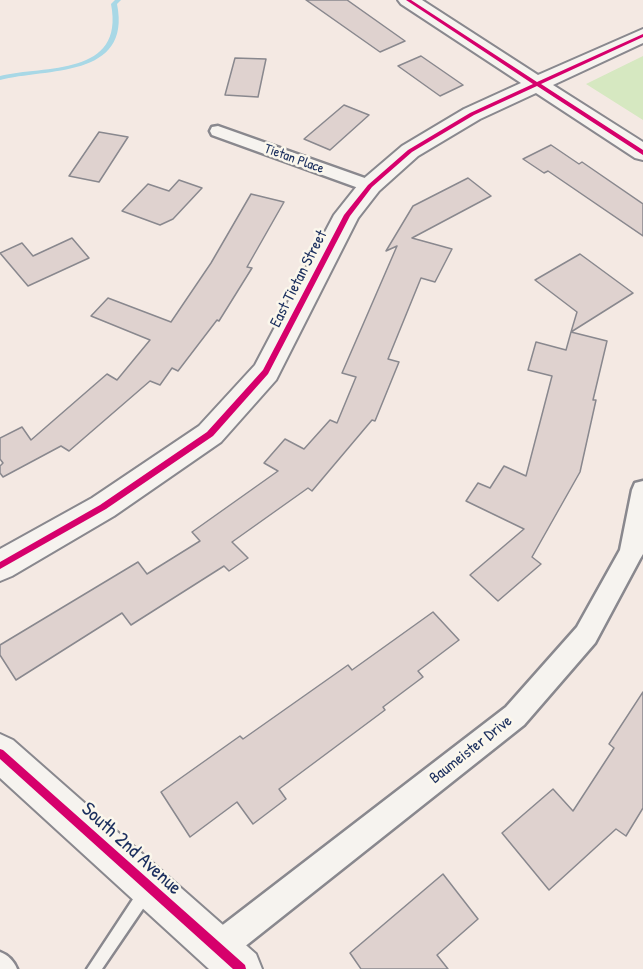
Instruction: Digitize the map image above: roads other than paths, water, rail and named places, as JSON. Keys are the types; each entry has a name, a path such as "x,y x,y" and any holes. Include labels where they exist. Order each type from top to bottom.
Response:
{"main road":[{"path":"408,0 643,153"},
{"name":"East Tietan Street","path":"0,566 103,507 210,434 266,372 347,215 370,186 410,151 472,114 643,35"},
{"name":"South 2nd Avenue","path":"0,753 229,959"}],"street":[{"name":"Tietan Place","path":"218,131 370,186"},
{"name":"Baumeister Drive","path":"229,959 515,717 586,635 632,552 643,490"}],"lane":[{"path":"94,969 149,887"},
{"path":"0,959 10,969"}],"waterway":[{"path":"0,78 68,68 98,57 109,45 116,27 114,4 118,0"}]}
